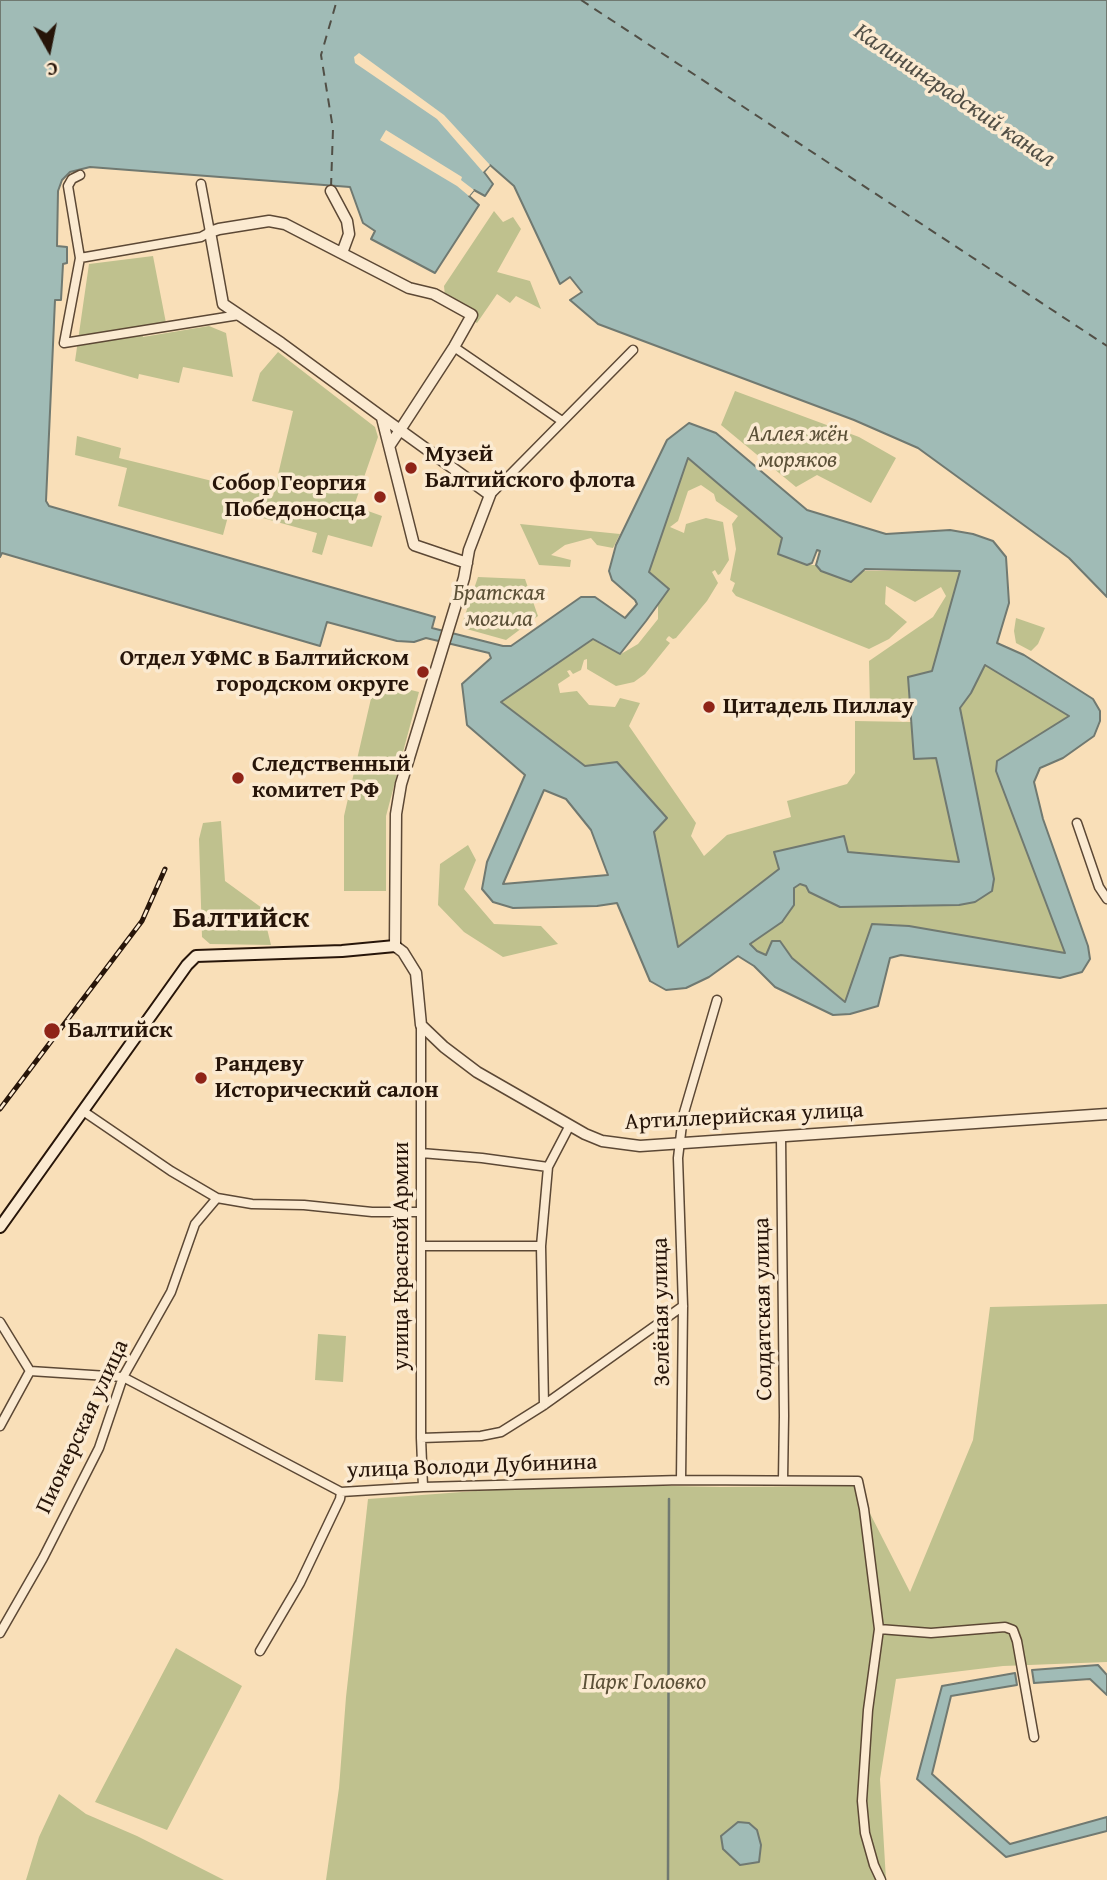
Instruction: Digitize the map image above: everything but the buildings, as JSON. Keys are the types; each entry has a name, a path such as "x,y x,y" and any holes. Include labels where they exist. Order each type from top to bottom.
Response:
{"main road":[{"path":"0,1227 196,956 342,951 395,946"}],"street":[{"path":"80,175 72,179 68,186 80,258 64,343 239,315"},
{"path":"201,184 222,304 490,495"},
{"path":"331,191 347,222 349,234 342,253"},
{"path":"80,258 201,237 219,229 269,221 285,224 409,288 434,294 472,315 390,445"},
{"path":"454,347 562,421"},
{"path":"421,1025 416,973 403,952 395,946 396,819 398,800 464,578 469,550 490,495 632,350"},
{"path":"382,417 414,545 467,563"},
{"path":"1077,823 1099,887 1107,899"},
{"name":"Зелёная улица","path":"681,1480 683,1306 679,1143 682,1116 717,1000"},
{"name":"Артиллерийская улица","path":"421,1025 477,1072 585,1134 611,1142 639,1146 1107,1114"},
{"name":"улица Красной Армии","path":"421,1025 423,1487"},
{"path":"83,1111 171,1171 217,1198 252,1204 304,1205 372,1212 421,1212"},
{"path":"544,1405 541,1245 548,1167 570,1125"},
{"name":"Солдатская улица","path":"780,1137 785,1416 783,1480"},
{"path":"421,1153 548,1167"},
{"name":"Пионерская улица","path":"0,1633 43,1558 100,1448 123,1377 171,1293 195,1224 217,1198"},
{"path":"421,1246 541,1245"},
{"path":"421,1438 481,1436 501,1432 544,1405 683,1306"},
{"path":"0,1322 30,1371 0,1426"},
{"name":"улица Володи Дубинина","path":"30,1371 123,1377 341,1492 423,1487 681,1480 858,1481 879,1629"},
{"path":"260,1651 300,1583 340,1500 341,1492"},
{"path":"881,1880 865,1833 862,1801 868,1710 879,1629 931,1633 1006,1627 1013,1630 1034,1737"}],"green space":[{"path":"494,211 503,222 513,217 521,229 497,272 530,281 541,309 516,296 510,303 497,294 477,323 440,304 445,296 444,286"},
{"path":"153,256 166,323 142,326 143,337 209,326 226,333 233,377 183,367 179,383 139,374 138,379 75,361 89,264"},
{"path":"278,352 375,427 378,437 354,506 382,516 372,547 328,535 322,555 312,552 317,533 230,509 223,535 118,506 127,468 75,455 77,436 121,448 119,458 273,496 293,411 252,401 260,373"},
{"name":"Аллея жён моряков","path":"735,391 859,437 896,458 871,503 817,475 796,487 721,425"},
{"path":"688,458 782,538 778,554 807,565 816,565 821,571 960,571 932,672 908,679 910,712 870,707 869,661 933,617 946,596 941,587 915,602 886,586 885,604 907,622 889,639 869,649 736,596 732,591 735,583 730,580 736,549 732,524 738,516 716,501 714,494 701,485 688,491 678,521 670,527 684,533 686,524 706,518 723,522 729,560 720,574 715,570 712,572 718,583 707,601 676,638 667,638 670,643 645,674 634,682 616,686 587,669 587,659 584,660 581,670 573,674 570,670 567,671 570,676 558,684 560,693 577,691 589,705 615,707 620,698 640,703 629,726 696,823 691,836 704,856 727,835 791,817 787,801 847,784 855,773 855,721 911,722 914,759 936,758 959,863 848,852 844,836 774,852 779,869 678,948 654,832 666,818 585,766 501,702 594,639 621,654 638,644 658,619 658,604 669,589 649,572"},
{"path":"520,524 620,534 613,548 597,545 591,538 565,545 551,555 571,560 570,567 539,565"},
{"name":"Братская могила","path":"478,577 525,579 538,616 506,640 463,628"},
{"path":"1016,618 1045,628 1038,644 1031,651 1016,643"},
{"path":"985,665 1070,716 998,761 996,771 1066,953 890,924 846,1002 792,958 780,941 766,955 757,951 749,944 782,922 793,905 794,888 800,884 884,905 909,907 992,891 994,879 960,709"},
{"path":"375,681 419,692 386,816 386,891 344,891 344,816"},
{"path":"221,821 225,881 262,908 271,945 210,944 202,937 199,839 203,823"},
{"path":"468,845 476,860 464,889 494,924 541,926 558,944 503,957 464,932 438,905 440,864"},
{"name":"Парк Головко","path":"1107,1304 1107,1662 1003,1666 896,1679 880,1779 886,1880 326,1880 339,1788 346,1697 368,1499 570,1484 856,1486 910,1592 973,1440 990,1307"},
{"path":"318,1334 346,1336 343,1382 315,1380"},
{"path":"176,1648 242,1686 167,1830 95,1802"},
{"path":"59,1794 86,1814 137,1836 224,1880 26,1880 39,1837"}],"water":[{"name":"Калининградский канал","path":"0,0 1107,0 1107,597 1069,558 918,448 854,420 598,324 570,300 582,292 570,277 560,284 514,186 490,165 484,172 493,184 485,196 474,190 469,196 479,205 435,273 371,239 375,231 363,223 350,187 90,167 70,172 62,180 58,191 57,246 67,247 67,263 63,264 61,300 55,300 46,501 49,506 435,617 432,628 503,646 511,646 581,597 595,597 625,618 637,604 612,580 609,571 616,545 667,440 689,423 716,433 807,510 886,534 950,530 993,541 1006,557 1009,603 997,643 1024,655 1093,699 1100,711 1100,721 1094,736 1063,758 1040,768 1034,782 1043,819 1088,946 1090,959 1082,972 1060,978 901,955 890,958 878,1006 850,1014 833,1015 775,987 754,966 738,956 709,977 686,988 666,990 650,981 617,903 513,908 493,902 482,889 487,862 525,775 467,725 462,684 491,658 489,653 426,638 414,642 397,641 327,622 320,646 2,553 0,557","holes":["688,458 782,538 778,554 807,565 812,563 817,550 820,551 816,565 821,571 851,582 865,569 960,571 932,671 908,677 914,759 936,758 959,862 848,852 844,836 774,852 779,869 678,947 654,832 667,818 617,762 585,766 501,702 593,639 620,654 646,621 669,589 649,572","985,665 1069,716 997,761 996,771 1065,953 909,926 872,924 845,1002 792,958 780,941 772,941 766,955 757,951 750,944 782,922 794,905 794,888 800,884 806,886 809,892 840,907 959,905 975,902 992,891 994,879 960,708","544,790 566,799 591,830 608,875 503,884"]},
{"path":"1098,1665 1107,1675 1107,1695 1090,1679 1034,1683 1032,1670"},
{"path":"1015,1673 1017,1685 951,1696 932,1774 1010,1844 1107,1817 1107,1831 1006,1857 917,1779 942,1686"},
{"path":"738,1822 749,1823 757,1830 761,1845 759,1862 740,1865 723,1849 721,1836"}],"pier":[{"path":"359,53 444,115 490,165 483,172 437,119 355,63 354,57"},
{"path":"386,130 462,177 461,180 474,190 469,196 380,140"}],"waterway":[{"path":"668,1880 669,1499"}],"ferry route":[{"path":"331,187 333,129 321,55 337,0"},
{"path":"581,0 1107,346"}],"railway":[{"path":"0,1109 142,921 165,869"}],"place":[{"name":"Музей Балтийского флота","path":"411,468"},
{"name":"Собор Георгия Победоносца","path":"380,497"},
{"name":"Отдел УФМС в Балтийском городском округе","path":"423,672"},
{"name":"Цитадель Пиллау","path":"709,707"},
{"name":"Следственный комитет РФ","path":"238,778"},
{"name":"Балтийск","path":"52,1031"},
{"name":"Рандеву Исторический салон","path":"201,1078"}],"district":[{"name":"Балтийск","path":"241,919"}]}
